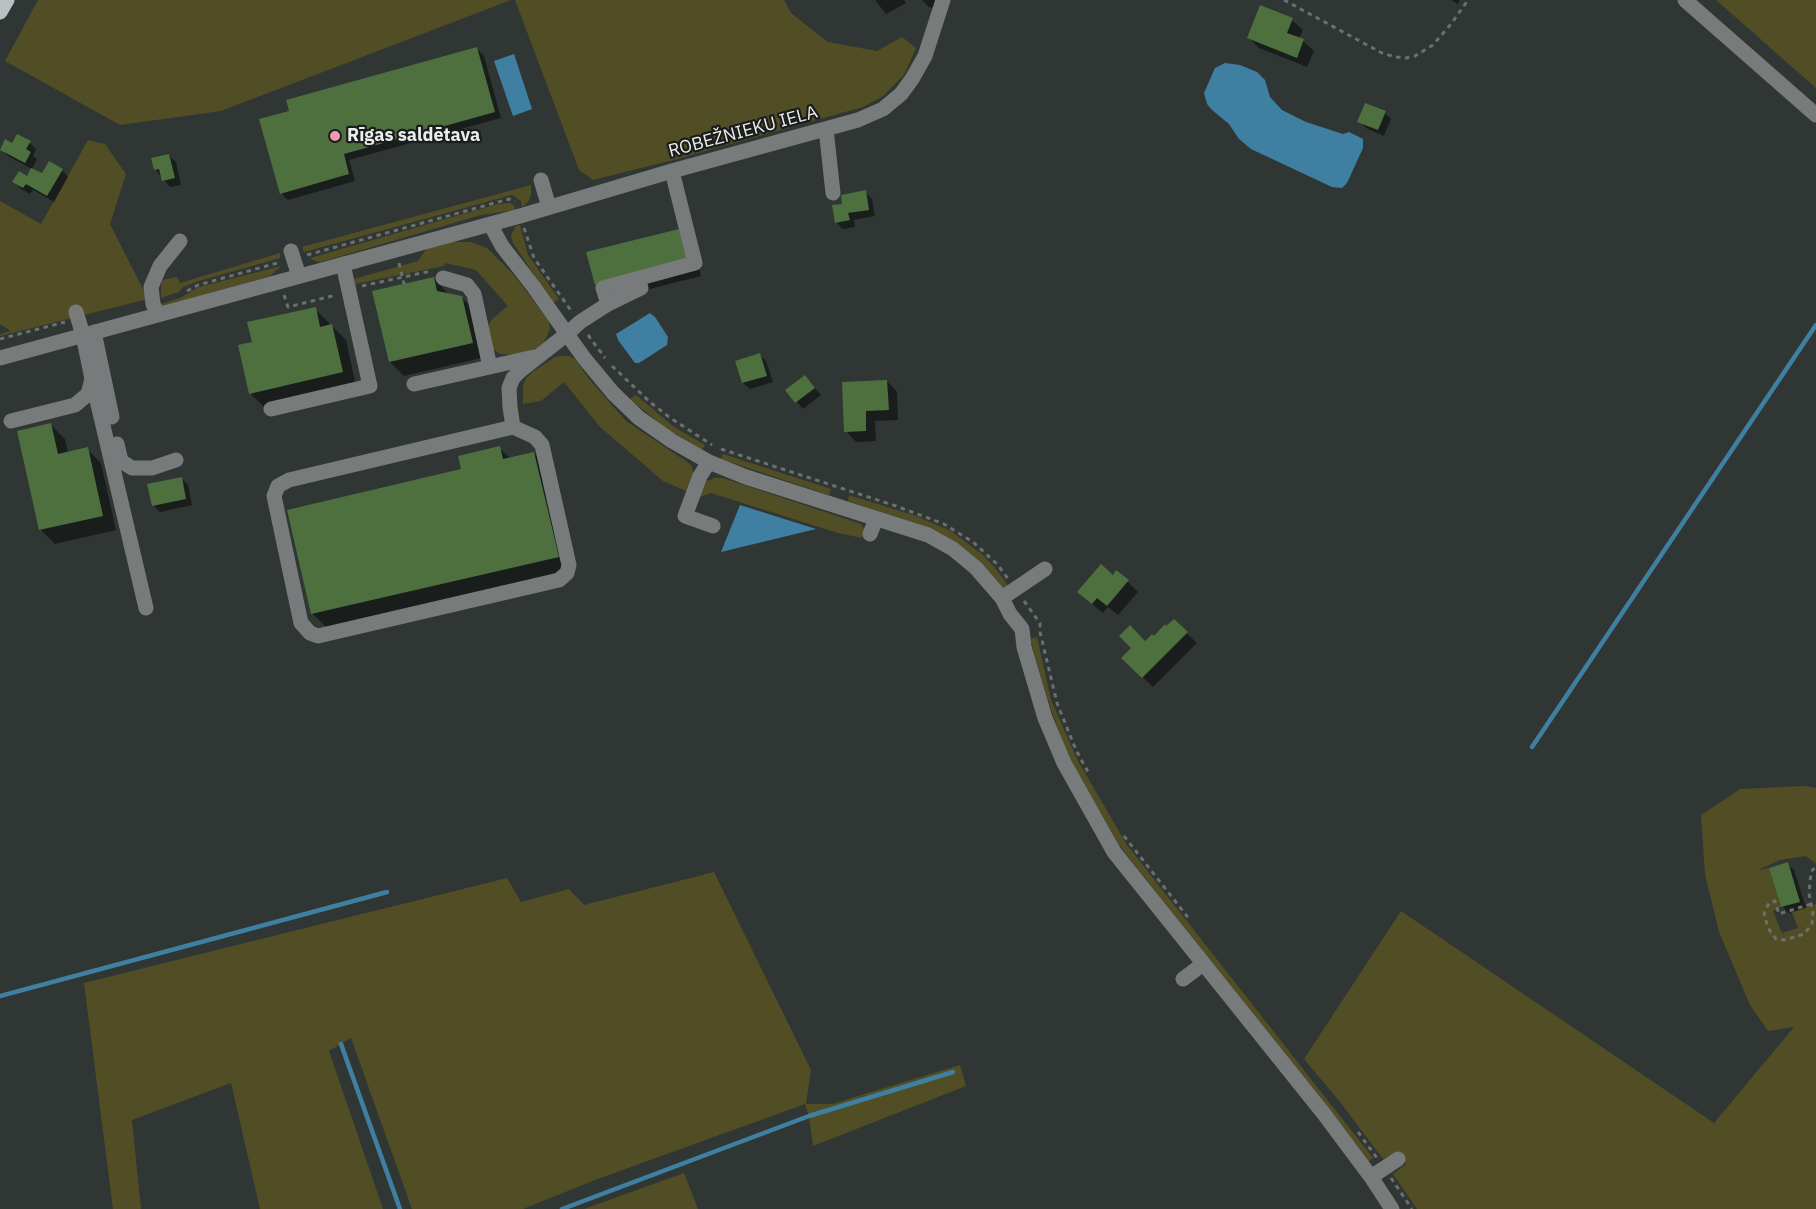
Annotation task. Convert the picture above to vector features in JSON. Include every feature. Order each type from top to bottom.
[{"type":"main road","points":[[0,12],[7,0]]},
{"type":"street","name":"ROBEŽNIEKU IELA","points":[[0,358],[490,224],[858,120],[883,109],[901,94],[912,79],[925,56],[943,0]]},
{"type":"street","points":[[1686,0],[1816,115]]},
{"type":"street","points":[[826,129],[833,193]]},
{"type":"street","points":[[513,427],[509,388],[513,378],[580,322],[608,304],[641,288],[638,279],[695,263],[672,171]]},
{"type":"street","points":[[541,180],[549,207]]},
{"type":"street","points":[[490,224],[502,246],[567,334],[613,393],[639,418],[672,441],[710,462],[746,477],[928,536],[953,549],[976,568],[1002,598],[1010,614],[1022,629],[1024,647],[1045,718],[1064,764],[1114,852],[1324,1114],[1392,1209]]},
{"type":"street","points":[[158,315],[153,304],[151,287],[160,266],[180,241]]},
{"type":"street","points":[[292,254],[299,276]]},
{"type":"street","points":[[271,409],[370,386],[343,264]]},
{"type":"street","points":[[443,278],[467,285],[474,294],[490,367]]},
{"type":"street","points":[[77,316],[88,334],[121,461],[132,468],[152,468],[176,460]]},
{"type":"street","points":[[88,334],[92,379],[146,608]]},
{"type":"street","points":[[414,384],[537,357]]},
{"type":"street","points":[[11,421],[75,405],[88,394],[92,379]]},
{"type":"street","points":[[513,427],[535,436],[542,445],[569,565],[567,573],[559,580],[364,626],[318,636],[310,633],[301,623],[298,612],[274,496],[278,486],[289,480],[513,427]]},
{"type":"street","points":[[710,462],[700,476],[685,516],[713,526]]},
{"type":"street","points":[[870,534],[876,519]]},
{"type":"street","points":[[1002,598],[1045,569]]},
{"type":"street","points":[[1183,979],[1203,964]]},
{"type":"street","points":[[1371,1177],[1398,1159]]},
{"type":"path","points":[[1284,0],[1382,53],[1406,58],[1415,56],[1433,45],[1468,0]]},
{"type":"path","points":[[180,294],[198,285],[292,254],[509,199],[513,200],[517,206]]},
{"type":"path","points":[[524,229],[534,258],[610,364],[669,417],[715,447],[944,524],[966,537],[986,553],[998,565],[1040,623],[1040,632],[1058,703],[1076,750],[1090,776]]},
{"type":"path","points":[[396,250],[404,284]]},
{"type":"path","points":[[0,339],[77,316]]},
{"type":"path","points":[[1120,829],[1192,924]]},
{"type":"path","points":[[1811,904],[1779,914],[1775,901],[1769,903],[1764,913],[1768,928],[1776,939],[1785,940],[1804,934],[1812,924],[1811,904],[1809,893],[1811,872],[1816,866]]},
{"type":"path","points":[[1355,1128],[1384,1167],[1410,1208]]},
{"type":"shaded area","points":[[38,0],[511,0],[221,111],[120,125],[5,61]]},
{"type":"shaded area","points":[[515,0],[784,0],[791,13],[828,42],[877,51],[902,37],[916,48],[904,75],[883,96],[863,107],[593,180],[579,170]]},
{"type":"shaded area","points":[[1716,0],[1816,0],[1816,88]]},
{"type":"shaded area","points":[[88,140],[105,144],[126,174],[110,224],[148,299],[0,336],[0,334],[11,331],[0,324],[0,201],[41,224]]},
{"type":"shaded area","points":[[531,185],[531,195],[522,207],[521,201],[512,195],[304,252],[302,247]]},
{"type":"shaded area","points":[[498,204],[514,205],[515,210],[481,215],[321,262],[310,258]]},
{"type":"shaded area","points":[[520,225],[528,255],[559,299],[553,303],[513,243],[511,236],[516,226]]},
{"type":"shaded area","points":[[449,242],[471,242],[487,248],[513,274],[549,321],[550,329],[544,342],[537,348],[514,355],[500,354],[494,350],[487,331],[489,324],[508,306],[476,270],[445,263],[444,266],[355,284],[354,279],[418,261],[427,248]]},
{"type":"shaded area","points":[[280,253],[280,258],[199,281],[183,287],[179,292],[161,298],[162,280],[177,277],[180,283]]},
{"type":"shaded area","points":[[281,266],[270,276],[162,307],[161,304],[180,298],[199,287]]},
{"type":"shaded area","points":[[555,357],[575,359],[589,379],[626,421],[690,464],[693,475],[708,481],[723,478],[861,524],[864,529],[862,538],[838,533],[711,493],[700,497],[663,481],[600,427],[564,382],[541,401],[523,404],[523,386],[526,378]]},
{"type":"shaded area","points":[[636,395],[674,427],[705,445],[702,450],[663,426],[630,399]]},
{"type":"shaded area","points":[[723,454],[831,489],[829,495],[721,459]]},
{"type":"shaded area","points":[[849,495],[916,516],[951,531],[983,555],[1010,588],[1005,590],[981,563],[927,527],[848,501]]},
{"type":"shaded area","points":[[1037,637],[1051,700],[1078,761],[1127,845],[1373,1158],[1368,1162],[1119,845],[1064,746],[1030,639]]},
{"type":"shaded area","points":[[1805,786],[1816,788],[1816,864],[1806,856],[1780,860],[1758,870],[1769,868],[1781,907],[1773,911],[1782,933],[1798,928],[1792,912],[1816,904],[1816,1209],[1417,1209],[1393,1174],[1406,1164],[1397,1151],[1383,1159],[1304,1059],[1401,911],[1714,1123],[1794,1027],[1768,1031],[1750,1005],[1719,932],[1705,874],[1701,815],[1740,789]]},
{"type":"shaded area","points":[[714,872],[811,1070],[806,1104],[832,1104],[960,1065],[966,1086],[813,1146],[805,1104],[595,1180],[523,1209],[412,1209],[351,1038],[329,1051],[383,1209],[260,1209],[231,1083],[132,1120],[141,1209],[113,1209],[84,983],[507,878],[521,902],[569,889],[584,905]]},
{"type":"shaded area","points":[[684,1173],[698,1209],[584,1209]]},
{"type":"water","points":[[514,54],[532,109],[513,116],[494,61]]},
{"type":"water","points":[[1225,63],[1240,65],[1257,72],[1265,80],[1270,97],[1282,110],[1306,122],[1343,134],[1349,132],[1363,139],[1363,148],[1347,183],[1342,188],[1332,187],[1251,149],[1239,139],[1229,124],[1207,104],[1204,93],[1215,68]]},
{"type":"water","points":[[650,313],[668,337],[667,345],[639,363],[635,363],[616,334]]},
{"type":"water","points":[[740,505],[816,529],[721,552]]},
{"type":"building","points":[[1260,5],[1293,18],[1287,33],[1304,39],[1297,58],[1247,38]]},
{"type":"building","name":"Rīgas saldētava","points":[[477,47],[495,112],[344,154],[349,174],[280,194],[259,119],[289,111],[286,100]]},
{"type":"building","points":[[1365,103],[1386,111],[1378,130],[1357,122]]},
{"type":"building","points":[[17,134],[31,141],[26,149],[31,152],[25,163],[0,150],[5,139],[12,143]]},
{"type":"building","points":[[169,154],[175,178],[162,181],[159,169],[154,170],[151,158]]},
{"type":"building","points":[[49,161],[63,169],[47,196],[26,184],[23,188],[12,182],[19,171],[27,176],[31,168],[42,173]]},
{"type":"building","points":[[866,190],[869,210],[848,213],[850,220],[835,223],[832,205],[842,204],[841,195]]},
{"type":"building","points":[[679,229],[688,262],[595,285],[586,252]]},
{"type":"building","points":[[434,277],[437,291],[462,296],[473,343],[389,362],[372,291]]},
{"type":"building","points":[[316,307],[320,327],[332,324],[343,372],[249,394],[238,345],[252,342],[247,322]]},
{"type":"building","points":[[760,353],[767,376],[742,383],[735,361]]},
{"type":"building","points":[[805,375],[815,388],[795,403],[785,390]]},
{"type":"building","points":[[887,380],[889,410],[866,411],[866,431],[844,432],[842,382]]},
{"type":"building","points":[[51,423],[58,454],[88,447],[103,516],[39,530],[17,431]]},
{"type":"building","points":[[500,446],[503,459],[534,452],[559,557],[311,614],[287,510],[461,469],[458,456]]},
{"type":"building","points":[[182,477],[186,499],[152,506],[147,484]]},
{"type":"building","points":[[1101,564],[1113,575],[1116,570],[1129,580],[1107,606],[1097,598],[1092,604],[1077,592]]},
{"type":"building","points":[[1174,619],[1188,632],[1142,678],[1121,658],[1131,648],[1119,636],[1130,625],[1145,641]]},
{"type":"building","points":[[1788,862],[1800,902],[1781,907],[1769,868]]},
{"type":"waterway","points":[[1532,747],[1816,325]]},
{"type":"waterway","points":[[0,996],[387,892]]},
{"type":"waterway","points":[[341,1044],[400,1209]]},
{"type":"waterway","points":[[562,1209],[809,1116],[953,1072]]},
{"type":"place","name":"Rīgas saldētava","points":[[335,136]]}]
